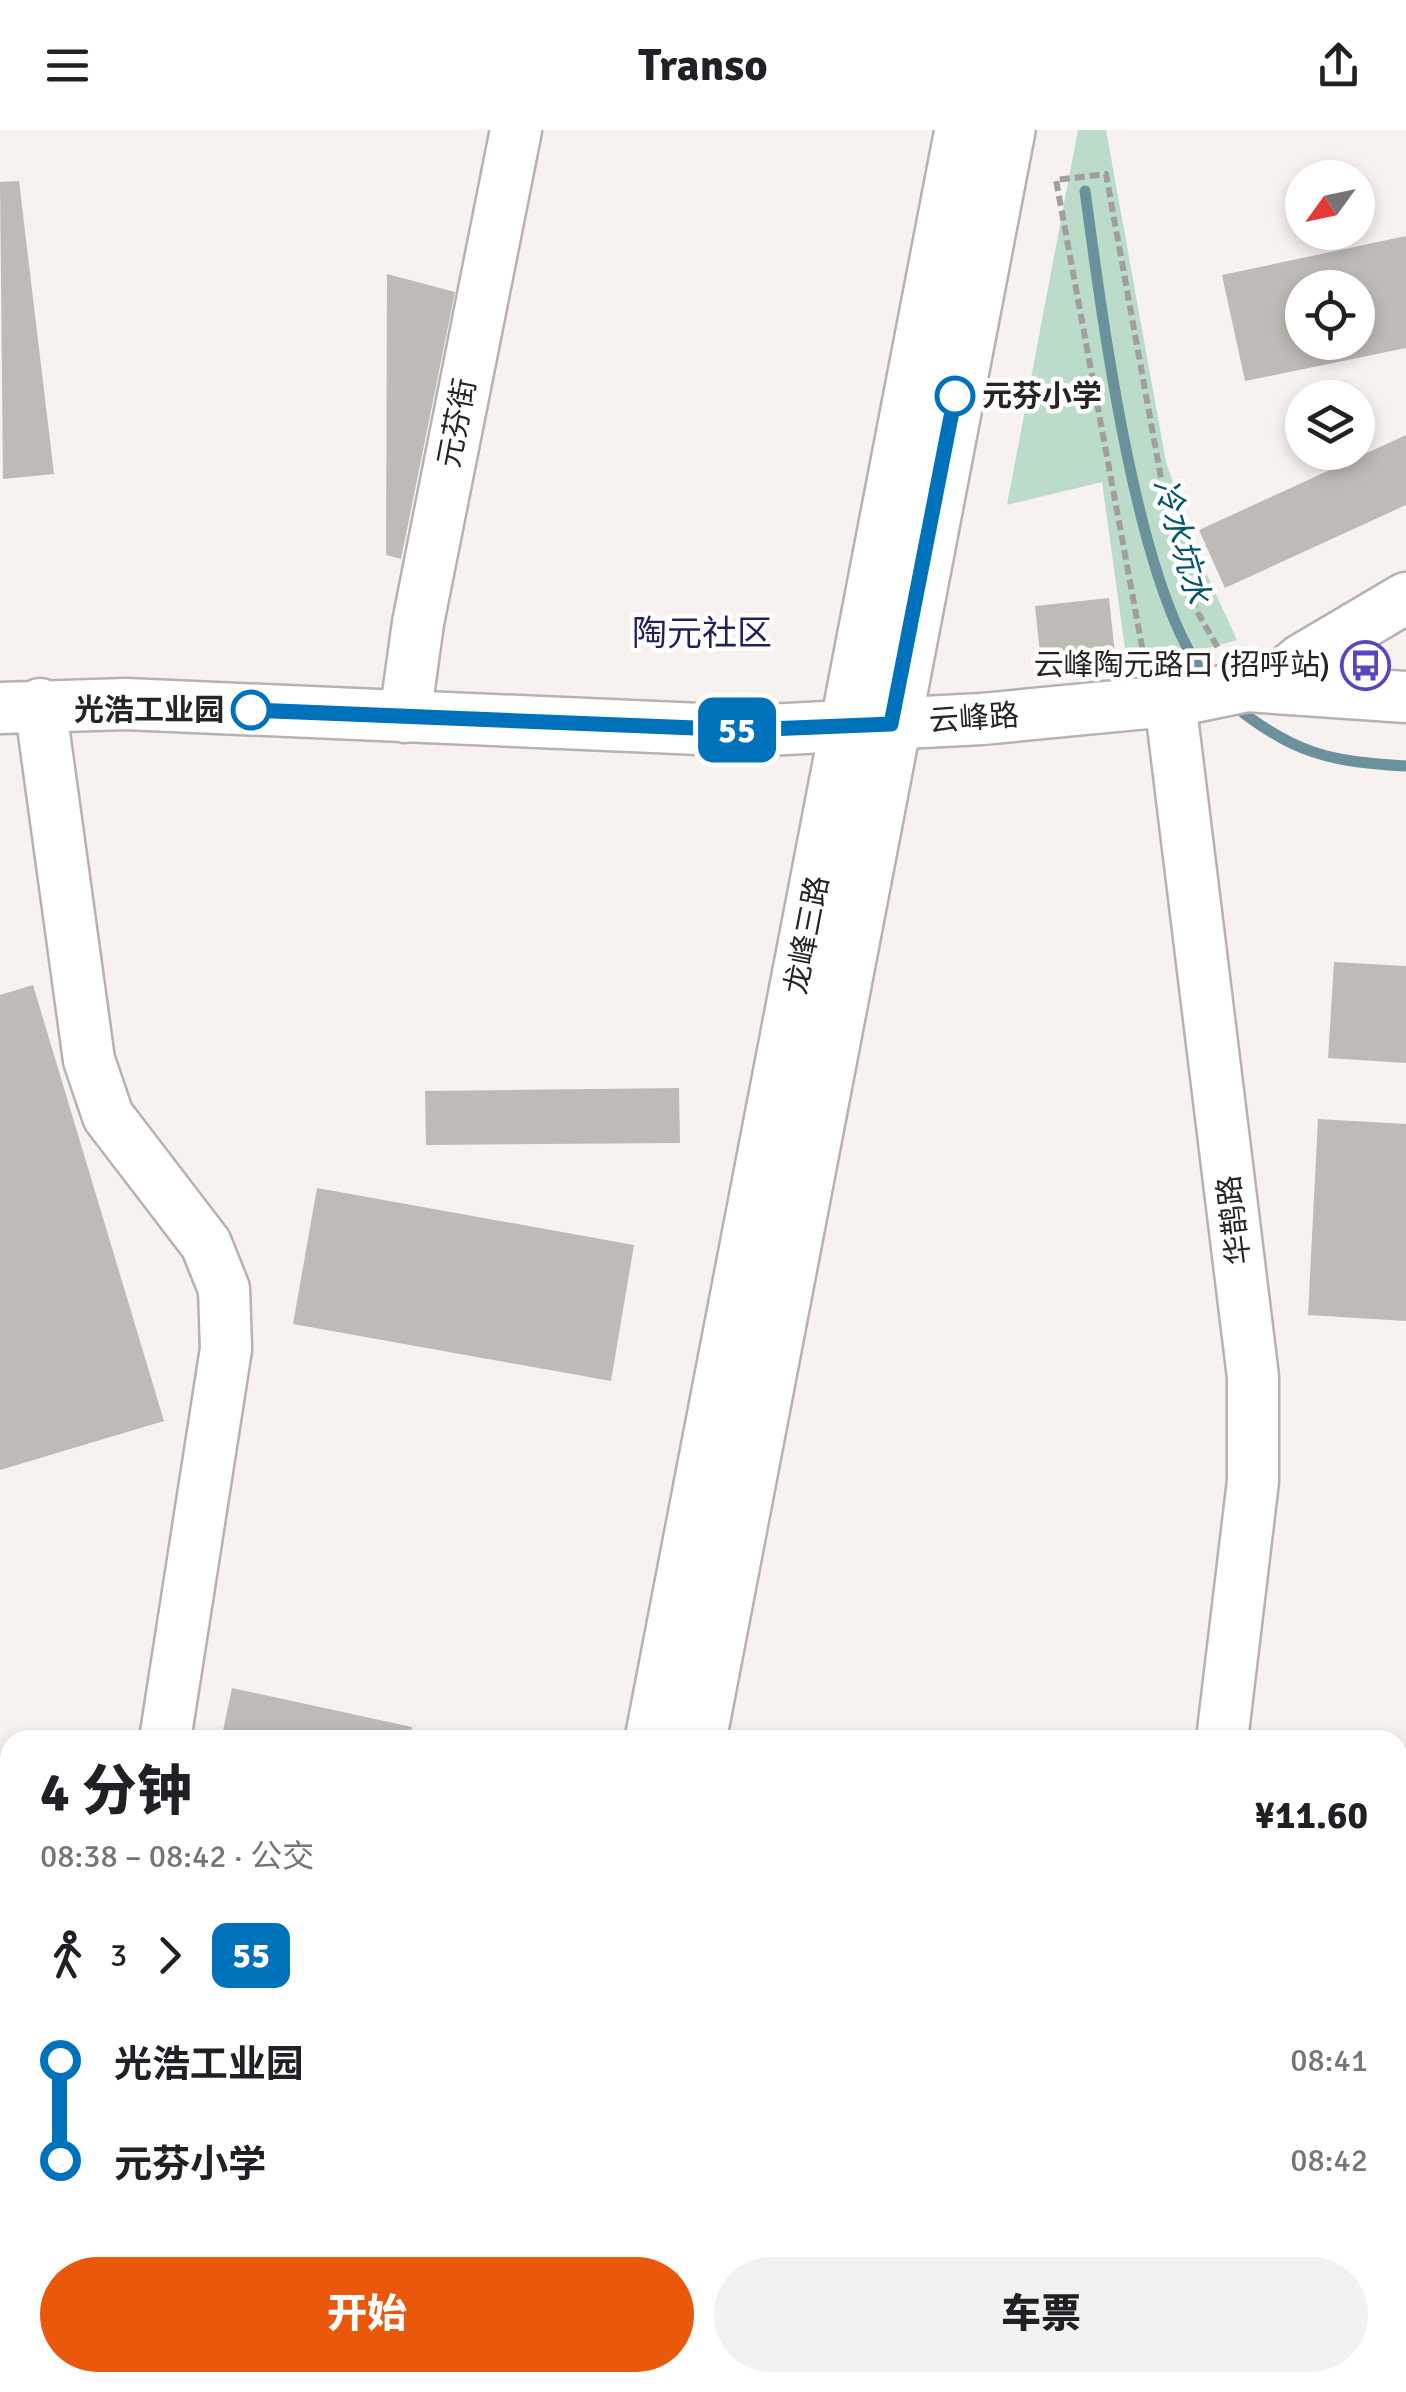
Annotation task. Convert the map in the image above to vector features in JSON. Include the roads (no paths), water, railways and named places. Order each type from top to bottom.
[{"type":"main road","name":"龙峰三路","points":[[699,1730],[772,1233],[869,724],[963,130]]},
{"type":"main road","name":"龙峰三路","points":[[869,724],[1007,130]]},
{"type":"main road","name":"龙峰三路","points":[[651,1727],[772,1233]]},
{"type":"street","name":"元芬街","points":[[406,717],[418,623],[516,130]]},
{"type":"street","points":[[1209,684],[1301,660],[1406,598]]},
{"type":"street","name":"云峰路","points":[[20,706],[746,730],[869,724],[1209,684],[1406,697]]},
{"type":"street","name":"华鹊路","points":[[1209,684],[1252,1377],[1254,1481],[1223,1730]]},
{"type":"street","points":[[20,706],[89,1060],[108,1116],[206,1244],[224,1289],[226,1349],[167,1730]]},
{"type":"waterway","name":"冷水坑水","points":[[1085,191],[1112,374],[1142,519],[1161,585],[1183,640],[1209,680]]},
{"type":"waterway","name":"冷水坑水","points":[[1232,704],[1274,734],[1313,752],[1355,762],[1406,766]]},
{"type":"place","name":"元芬小学","points":[[955,396]]},
{"type":"place","name":"云峰陶元路口 (招呼站)","points":[[1365,665]]},
{"type":"place","name":"光浩工业园","points":[[251,710]]},
{"type":"district","name":"陶元社区","points":[[702,633]]}]
